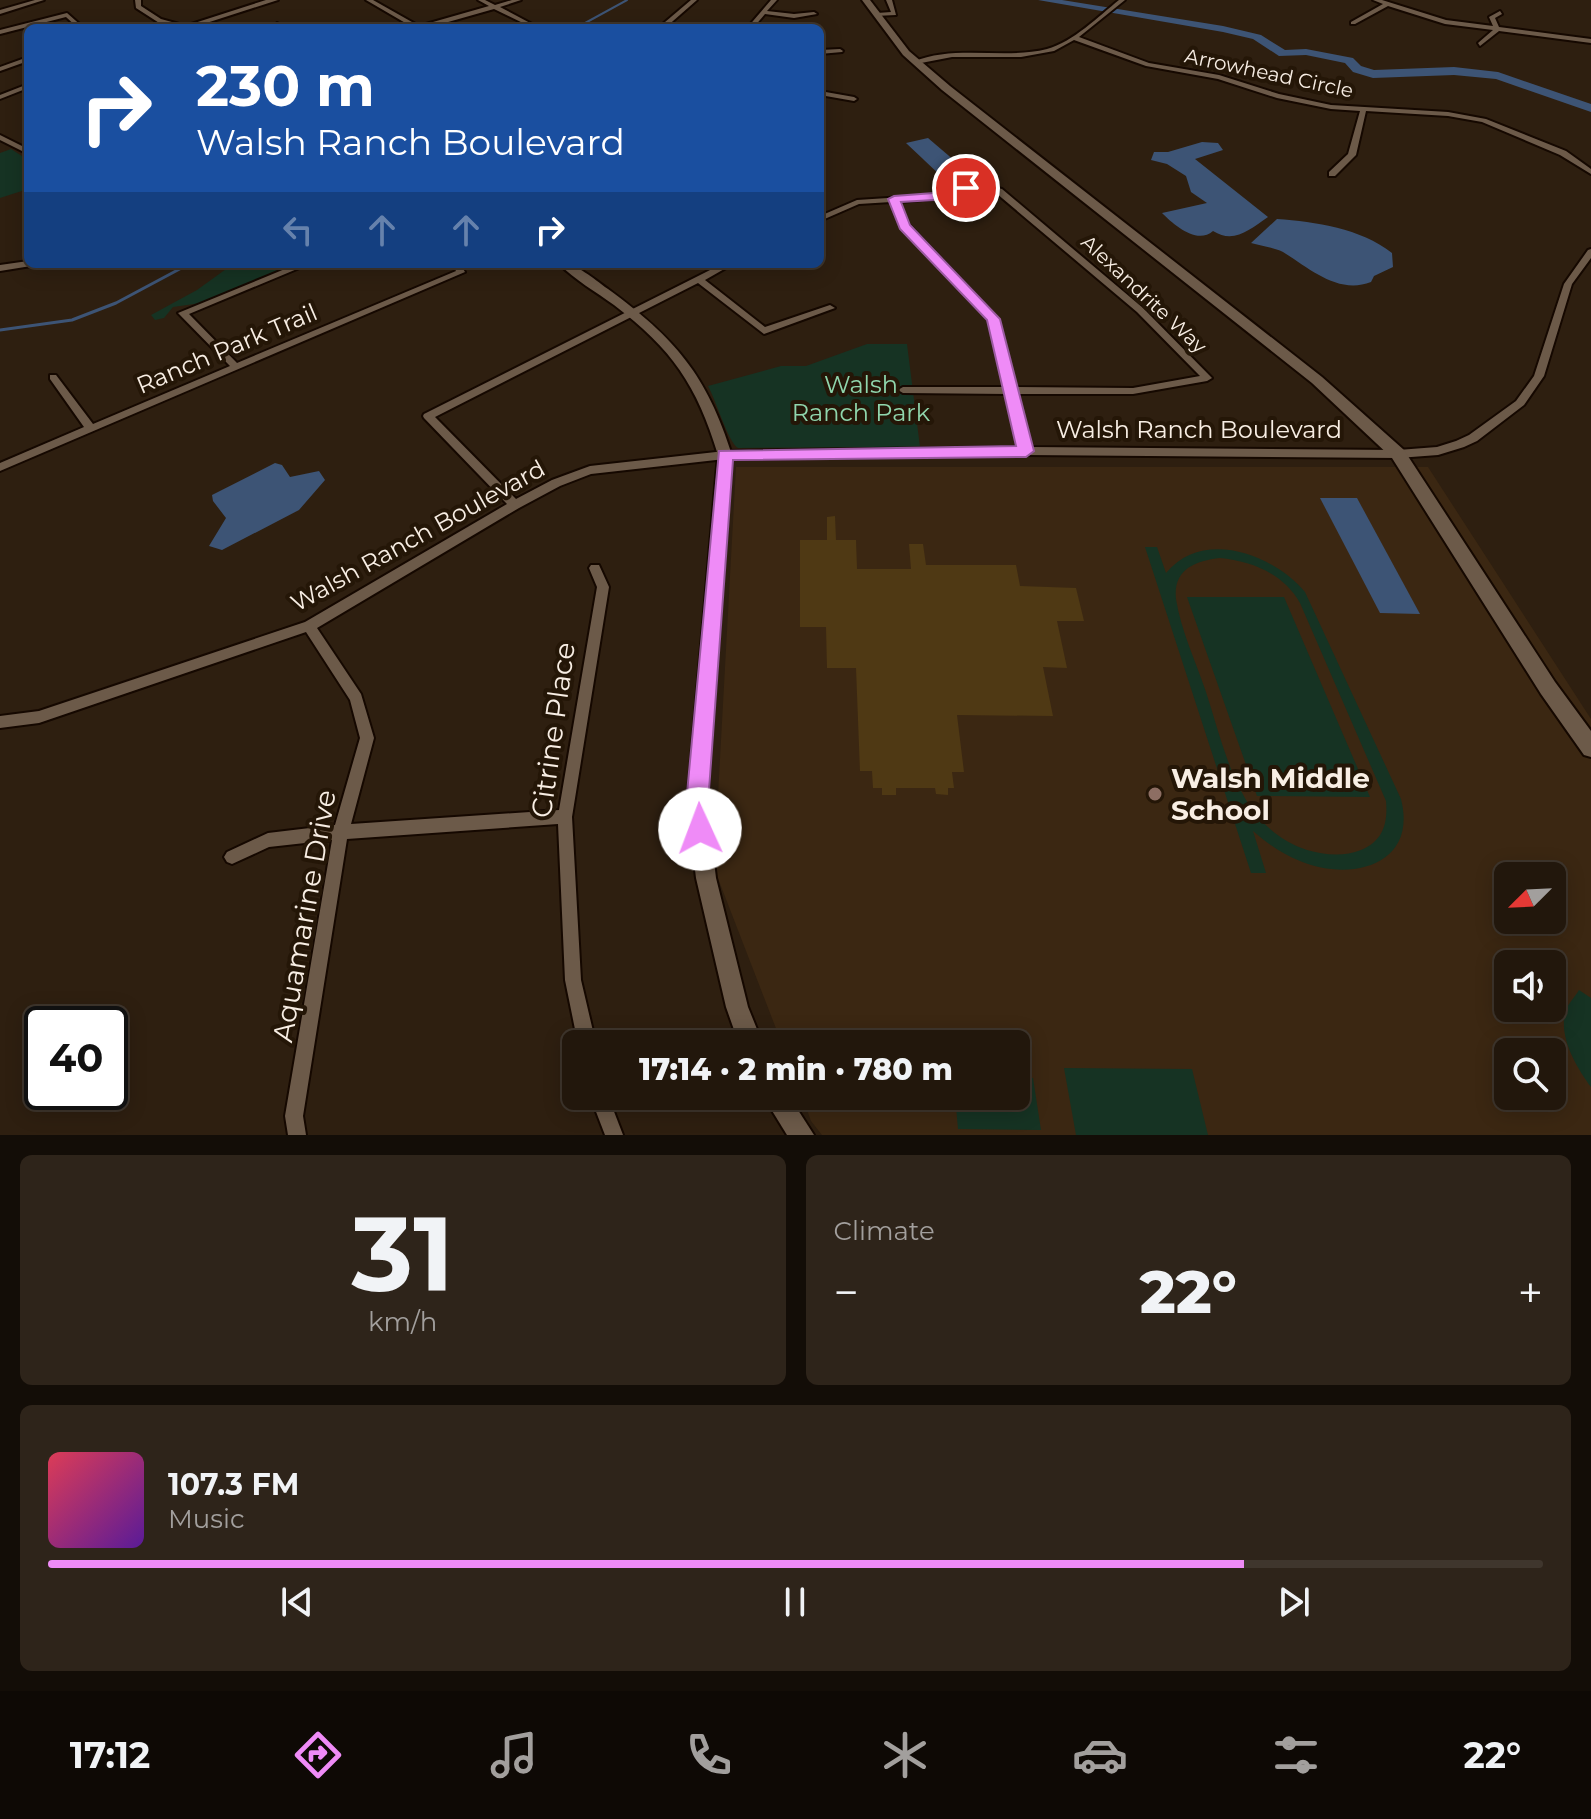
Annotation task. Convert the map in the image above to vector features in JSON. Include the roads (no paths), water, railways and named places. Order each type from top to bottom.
[{"type":"main road","points":[[866,0],[916,62],[946,88],[1317,380],[1398,454],[1548,688],[1591,748]]},
{"type":"street","points":[[0,12],[41,0]]},
{"type":"street","points":[[138,0],[138,7],[144,13],[165,24]]},
{"type":"street","points":[[369,0],[412,24]]},
{"type":"street","points":[[481,0],[529,24]]},
{"type":"street","points":[[433,24],[518,0]]},
{"type":"street","points":[[666,24],[694,0]]},
{"type":"street","points":[[754,24],[774,0]]},
{"type":"street","points":[[877,15],[894,14],[889,0]]},
{"type":"street","points":[[200,24],[278,1]]},
{"type":"street","points":[[212,24],[278,1]]},
{"type":"street","points":[[916,62],[952,55],[1052,50],[1075,38],[1121,1]]},
{"type":"street","points":[[1353,23],[1380,1],[1445,22],[1591,41]]},
{"type":"street","points":[[766,13],[814,14]]},
{"type":"street","points":[[1497,30],[1492,17],[1500,13]]},
{"type":"street","points":[[32,24],[67,15],[77,24]]},
{"type":"street","points":[[159,20],[173,24]]},
{"type":"street","points":[[0,32],[24,26]]},
{"type":"street","points":[[1480,44],[1497,30]]},
{"type":"street","name":"Arrowhead Circle","points":[[1075,38],[1148,65],[1219,77],[1277,96],[1363,111],[1448,114],[1484,120],[1563,153],[1591,172]]},
{"type":"street","points":[[824,52],[840,51]]},
{"type":"street","points":[[0,69],[24,60]]},
{"type":"street","points":[[0,100],[24,88]]},
{"type":"street","points":[[0,100],[24,93]]},
{"type":"street","points":[[824,94],[854,99]]},
{"type":"street","points":[[1332,174],[1352,155],[1363,111]]},
{"type":"street","points":[[0,137],[24,150]]},
{"type":"street","name":"Alexandrite Way","points":[[824,217],[857,202],[934,197],[980,186],[999,191],[1140,310],[1207,378],[1133,391],[903,390]]},
{"type":"street","points":[[894,199],[905,226],[993,319],[1026,451]]},
{"type":"street","points":[[1398,454],[1438,451],[1460,444],[1520,403],[1539,376],[1565,289],[1591,252]]},
{"type":"street","points":[[0,268],[24,265]]},
{"type":"street","points":[[236,367],[183,313],[295,268]]},
{"type":"street","name":"Ranch Park Trail","points":[[0,467],[461,272],[458,268]]},
{"type":"street","points":[[571,268],[634,314],[671,347],[700,384],[718,424],[725,455],[697,804],[706,878],[737,1007],[746,1030]]},
{"type":"street","points":[[515,505],[428,416],[721,268]]},
{"type":"street","points":[[698,279],[764,331],[830,308]]},
{"type":"street","points":[[53,377],[91,429]]},
{"type":"street","name":"Walsh Ranch Boulevard","points":[[0,722],[39,717],[309,626],[515,505],[590,470],[725,455],[1026,451],[1398,454]]},
{"type":"street","name":"Citrine Place","points":[[584,1030],[573,980],[565,817],[603,587],[595,568]]},
{"type":"street","name":"Aquamarine Drive","points":[[297,1135],[294,1116],[341,832],[367,738],[356,698],[309,626]]},
{"type":"street","points":[[232,857],[268,840],[565,817]]},
{"type":"street","points":[[604,1110],[614,1135]]},
{"type":"street","points":[[785,1110],[802,1135]]},
{"type":"water","points":[[928,138],[969,173],[941,176],[906,143]]},
{"type":"water","points":[[1202,142],[1218,143],[1223,150],[1195,159],[1268,217],[1248,231],[1235,236],[1213,231],[1207,235],[1193,235],[1162,213],[1207,203],[1191,192],[1186,176],[1167,164],[1151,160],[1154,152],[1168,152]]},
{"type":"water","points":[[1277,219],[1322,224],[1352,232],[1392,253],[1393,267],[1374,276],[1371,282],[1359,285],[1324,278],[1283,252],[1251,243]]},
{"type":"water","points":[[275,463],[282,465],[290,477],[319,471],[325,480],[299,510],[222,550],[209,546],[226,518],[212,495]]},
{"type":"water","points":[[1320,498],[1357,498],[1420,614],[1380,613]]},
{"type":"waterway","points":[[583,24],[627,0]]},
{"type":"waterway","points":[[1043,0],[1223,29],[1257,37],[1283,54],[1306,52],[1349,60],[1357,69],[1373,74],[1454,71],[1498,76],[1591,108]]},
{"type":"waterway","points":[[0,330],[72,320],[116,303],[182,268]]},
{"type":"place","name":"Walsh Middle School","points":[[1155,794]]},
{"type":"park label","name":"Walsh Ranch Park","points":[[861,399]]}]
